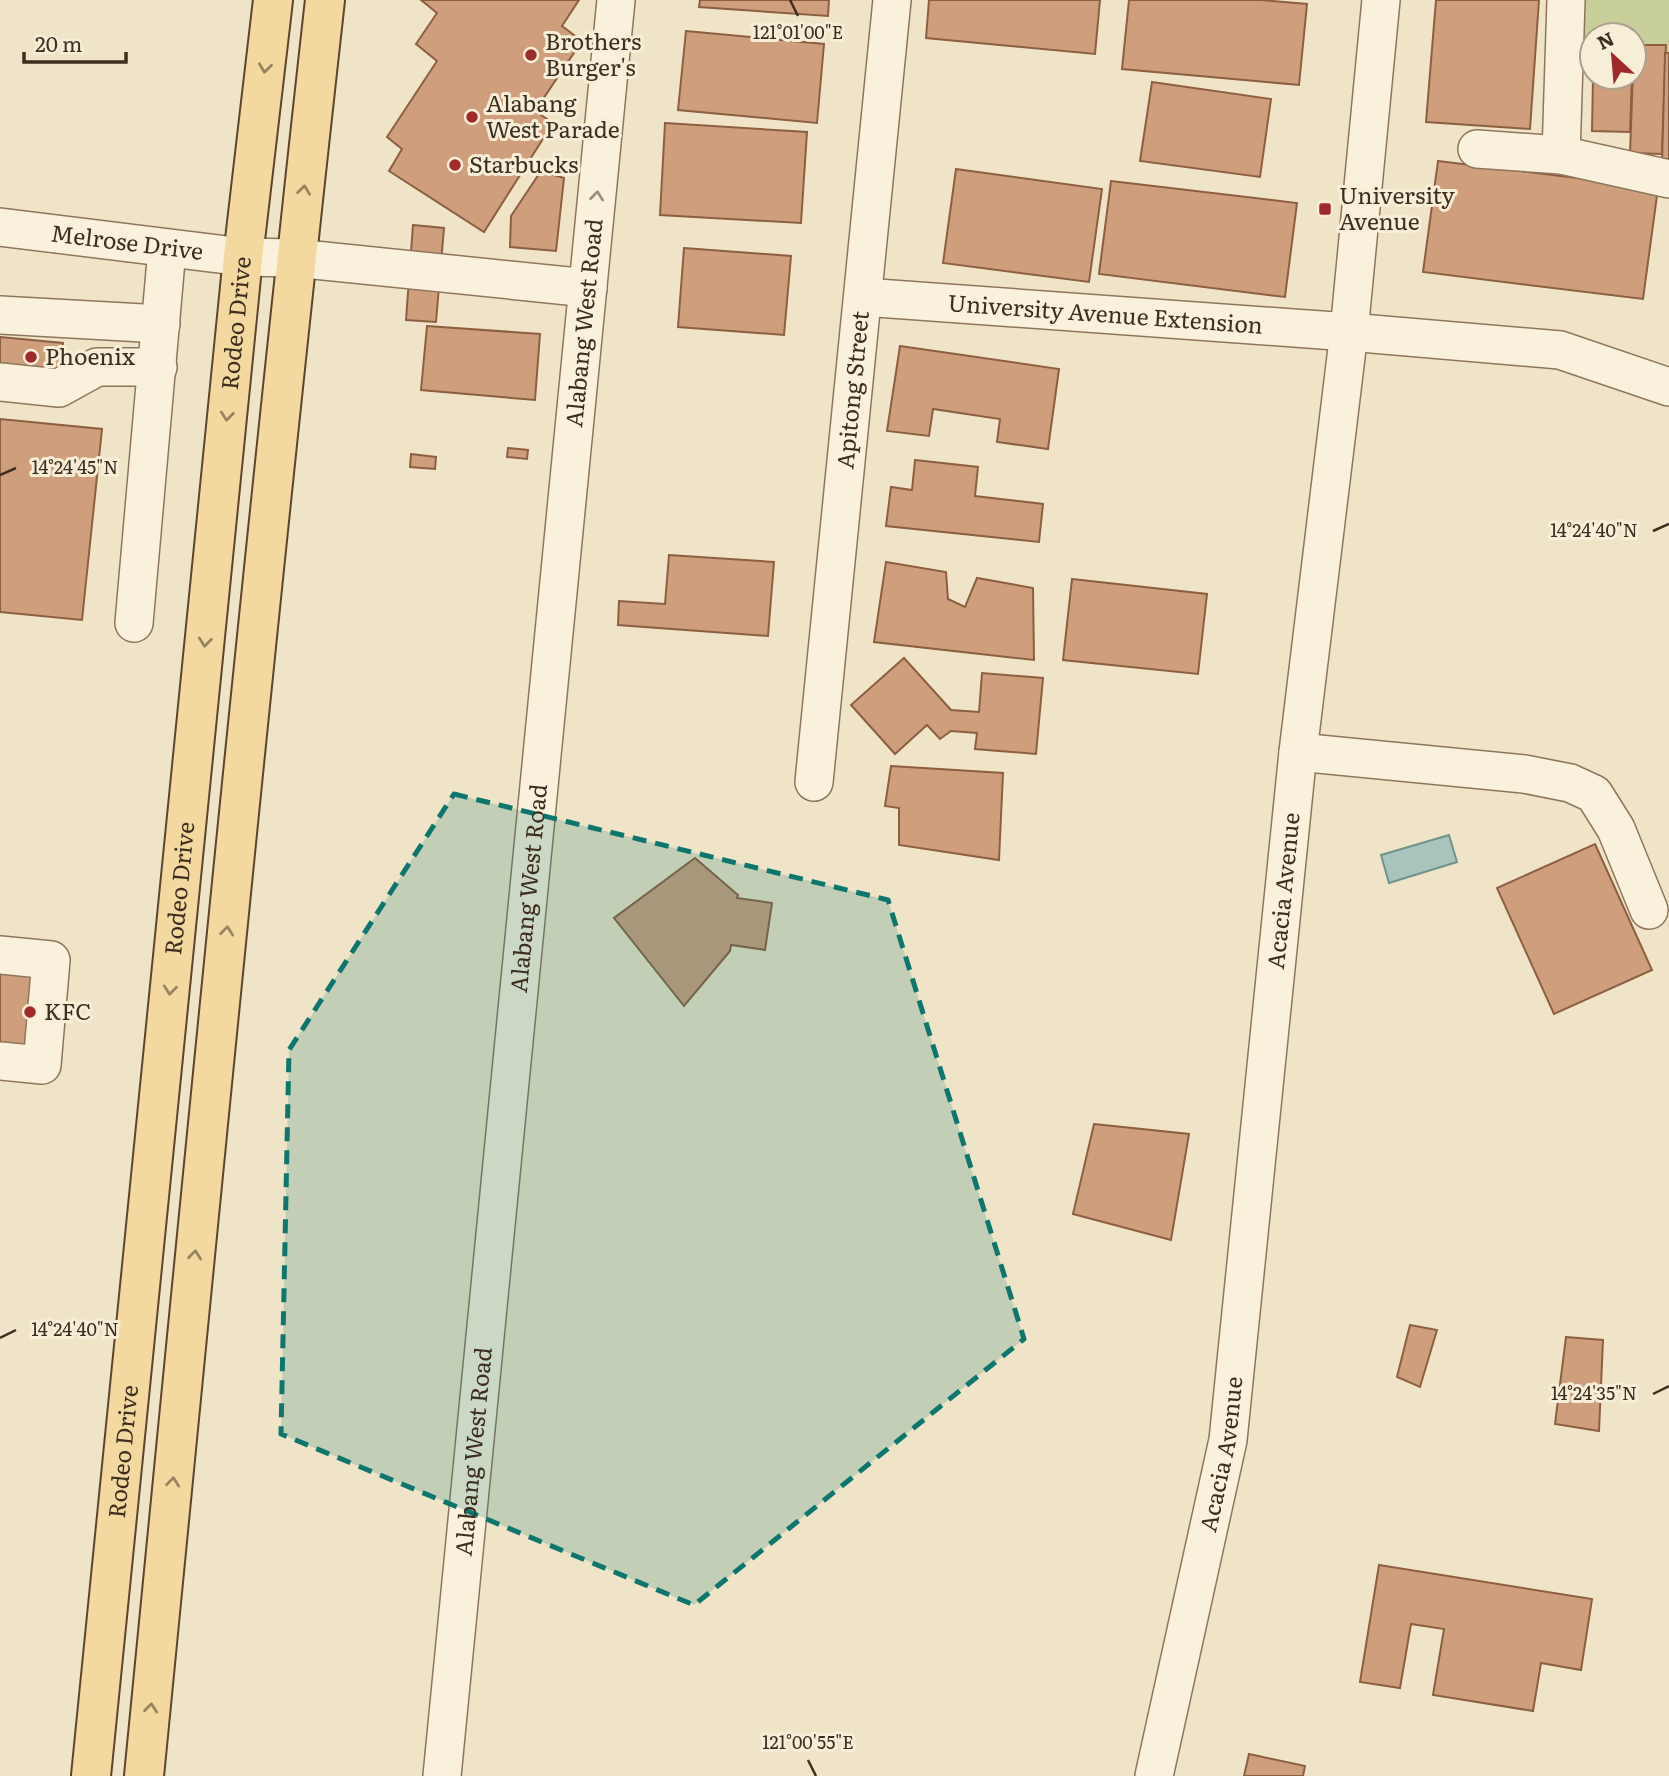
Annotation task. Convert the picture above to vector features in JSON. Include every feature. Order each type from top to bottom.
[{"type":"main road","name":"Rodeo Drive","points":[[91,1776],[243,257],[273,0]]},
{"type":"main road","points":[[144,1776],[295,258],[326,0]]},
{"type":"street","name":"Alabang West Road","points":[[442,1776],[616,0]]},
{"type":"street","name":"Apitong Street","points":[[814,782],[892,0]]},
{"type":"street","name":"Acacia Avenue","points":[[1154,1776],[1228,1440],[1298,752],[1349,332],[1381,0]]},
{"type":"street","points":[[1561,155],[1566,0]]},
{"type":"street","points":[[1477,149],[1561,155],[1669,179]]},
{"type":"street","name":"Melrose Drive","points":[[0,227],[243,257],[295,258],[588,288]]},
{"type":"street","points":[[134,623],[167,248]]},
{"type":"street","name":"University Avenue Extension","points":[[863,297],[1349,332]]},
{"type":"street","points":[[0,315],[161,324]]},
{"type":"street","points":[[1349,332],[1560,350],[1669,387]]},
{"type":"street","points":[[0,382],[59,388],[97,367],[158,367]]},
{"type":"street","points":[[1298,752],[1524,774],[1570,783],[1594,794],[1616,829],[1649,910]]},
{"type":"street","points":[[0,954],[51,960],[42,1065],[0,1061]]},
{"type":"highlighted area","points":[[454,794],[888,900],[1024,1339],[694,1605],[281,1434],[289,1050]]},
{"type":"green space","points":[[1582,0],[1669,0],[1669,53],[1648,49],[1648,21],[1580,21]]},
{"type":"water","points":[[1449,835],[1457,862],[1389,883],[1381,855]]},
{"type":"building","name":"Alabang West Parade","points":[[421,0],[579,0],[562,26],[582,41],[535,111],[553,123],[484,232],[389,171],[402,149],[387,137],[437,61],[416,44],[437,13]]},
{"type":"building","points":[[700,0],[829,0],[828,16],[699,7]]},
{"type":"building","points":[[929,0],[1100,0],[1095,54],[926,38]]},
{"type":"building","points":[[1129,0],[1261,0],[1307,4],[1299,85],[1122,69]]},
{"type":"building","points":[[1436,0],[1539,0],[1530,129],[1426,122]]},
{"type":"building","points":[[686,31],[824,44],[817,123],[678,110]]},
{"type":"building","points":[[1648,45],[1666,45],[1662,154],[1630,153],[1632,91],[1648,91]]},
{"type":"building","points":[[1665,53],[1669,53],[1669,163],[1662,163]]},
{"type":"building","points":[[1152,82],[1271,99],[1260,177],[1140,161]]},
{"type":"building","points":[[1593,91],[1631,91],[1630,132],[1592,131]]},
{"type":"building","points":[[665,123],[807,132],[801,223],[660,215]]},
{"type":"building","points":[[1438,161],[1658,188],[1643,299],[1423,272]]},
{"type":"building","points":[[956,169],[1102,189],[1089,282],[943,263]]},
{"type":"building","points":[[541,171],[564,178],[556,251],[510,247],[511,216]]},
{"type":"building","points":[[1111,181],[1297,203],[1285,297],[1099,274]]},
{"type":"building","points":[[413,225],[444,228],[436,322],[406,320]]},
{"type":"building","points":[[684,248],[791,256],[784,335],[678,327]]},
{"type":"building","points":[[427,326],[540,334],[535,400],[421,390]]},
{"type":"building","name":"Phoenix","points":[[0,337],[63,343],[60,376],[0,371]]},
{"type":"building","points":[[900,346],[1059,369],[1048,449],[997,442],[1000,419],[933,409],[929,436],[887,431]]},
{"type":"building","points":[[0,419],[102,429],[82,620],[0,612]]},
{"type":"building","points":[[508,448],[528,450],[527,459],[507,457]]},
{"type":"building","points":[[411,454],[436,457],[435,469],[410,467]]},
{"type":"building","points":[[915,460],[978,467],[975,496],[1043,504],[1039,542],[886,526],[891,487],[912,490]]},
{"type":"building","points":[[669,555],[774,562],[768,636],[618,625],[619,601],[665,604]]},
{"type":"building","points":[[886,562],[946,572],[948,599],[965,607],[977,578],[1033,588],[1034,660],[874,642]]},
{"type":"building","points":[[1072,579],[1207,594],[1198,674],[1063,660]]},
{"type":"building","points":[[904,658],[951,710],[979,712],[982,673],[1043,678],[1036,754],[975,749],[977,733],[951,731],[940,739],[927,725],[895,754],[851,705]]},
{"type":"building","points":[[891,766],[1003,773],[999,860],[899,845],[899,808],[885,806]]},
{"type":"building","points":[[1595,844],[1652,970],[1554,1014],[1497,888]]},
{"type":"building","points":[[695,858],[738,895],[737,898],[772,903],[765,950],[731,945],[730,951],[684,1006],[614,918]]},
{"type":"building","points":[[0,973],[37,977],[30,1049],[0,1046]]},
{"type":"building","points":[[1094,1124],[1189,1134],[1171,1240],[1073,1214]]},
{"type":"building","points":[[1410,1325],[1437,1330],[1420,1387],[1397,1377]]},
{"type":"building","points":[[1566,1337],[1603,1340],[1599,1431],[1555,1424]]},
{"type":"building","points":[[1379,1565],[1592,1599],[1581,1670],[1541,1663],[1533,1711],[1433,1695],[1444,1629],[1411,1624],[1400,1688],[1360,1682]]},
{"type":"building","points":[[1249,1754],[1305,1766],[1303,1776],[1244,1776]]},
{"type":"place","name":"Brothers Burger's","points":[[531,55]]},
{"type":"place","name":"Alabang West Parade","points":[[472,117]]},
{"type":"place","name":"Starbucks","points":[[455,165]]},
{"type":"place","name":"University Avenue","points":[[1325,209]]},
{"type":"place","name":"Phoenix","points":[[31,357]]},
{"type":"place","name":"KFC","points":[[30,1012]]}]
